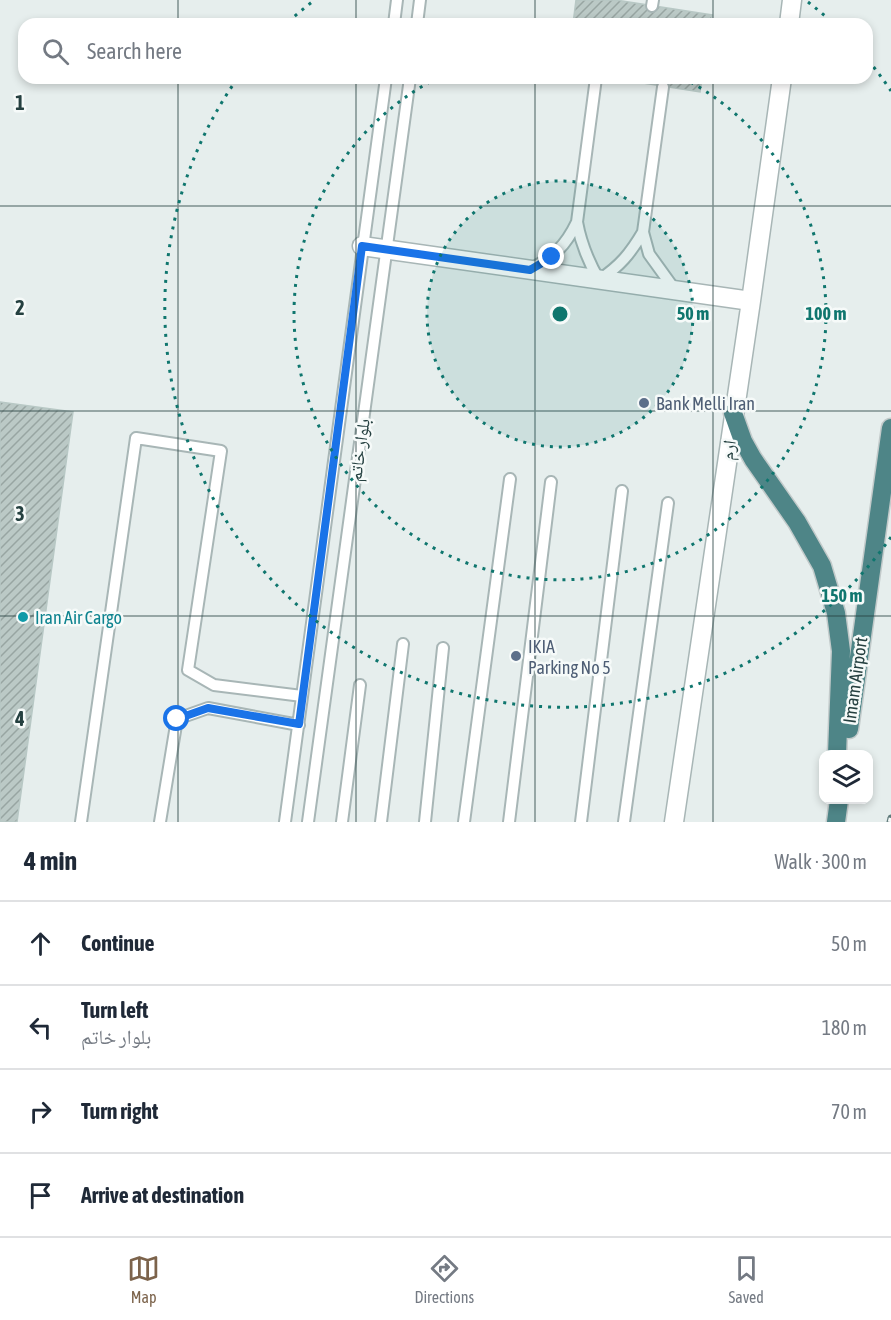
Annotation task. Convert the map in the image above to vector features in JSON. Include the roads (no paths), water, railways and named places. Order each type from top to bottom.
[{"type":"highway","points":[[734,413],[743,441],[753,459],[797,522],[825,575],[836,613],[842,651],[837,750]]},
{"type":"highway","name":"Imam Airport","points":[[846,750],[891,428]]},
{"type":"highway","points":[[835,822],[837,804]]},
{"type":"street","points":[[790,18],[792,0]]},
{"type":"street","name":"ارم","points":[[674,822],[781,84]]},
{"type":"street","points":[[362,246],[751,301]]},
{"type":"lane","points":[[395,18],[397,0]]},
{"type":"lane","points":[[418,18],[420,0]]},
{"type":"lane","name":"بلوار خاتم","points":[[285,822],[385,84]]},
{"type":"lane","name":"بلوار خاتم","points":[[308,822],[409,84]]},
{"type":"lane","points":[[595,84],[578,222],[581,242],[587,259],[599,280],[616,269],[631,252],[643,232]]},
{"type":"lane","points":[[663,87],[643,232],[649,254],[675,290]]},
{"type":"lane","points":[[530,270],[552,257],[568,242],[578,222]]},
{"type":"lane","points":[[81,822],[136,438],[221,450],[188,670],[214,685],[302,696]]},
{"type":"lane","points":[[464,822],[510,479]]},
{"type":"lane","points":[[509,822],[551,482]]},
{"type":"lane","points":[[581,822],[622,491]]},
{"type":"lane","points":[[624,822],[668,503]]},
{"type":"lane","points":[[381,822],[403,644]]},
{"type":"lane","points":[[424,822],[443,648]]},
{"type":"lane","points":[[342,822],[360,685]]},
{"type":"lane","points":[[160,822],[177,719],[208,708],[299,724]]},
{"type":"railway","points":[[890,822],[891,818]]},
{"type":"place","name":"Bank Melli Iran","points":[[644,403]]},
{"type":"place","name":"Iran Air Cargo","points":[[23,617]]},
{"type":"place","name":"IKIA Parking No 5","points":[[516,656]]}]
